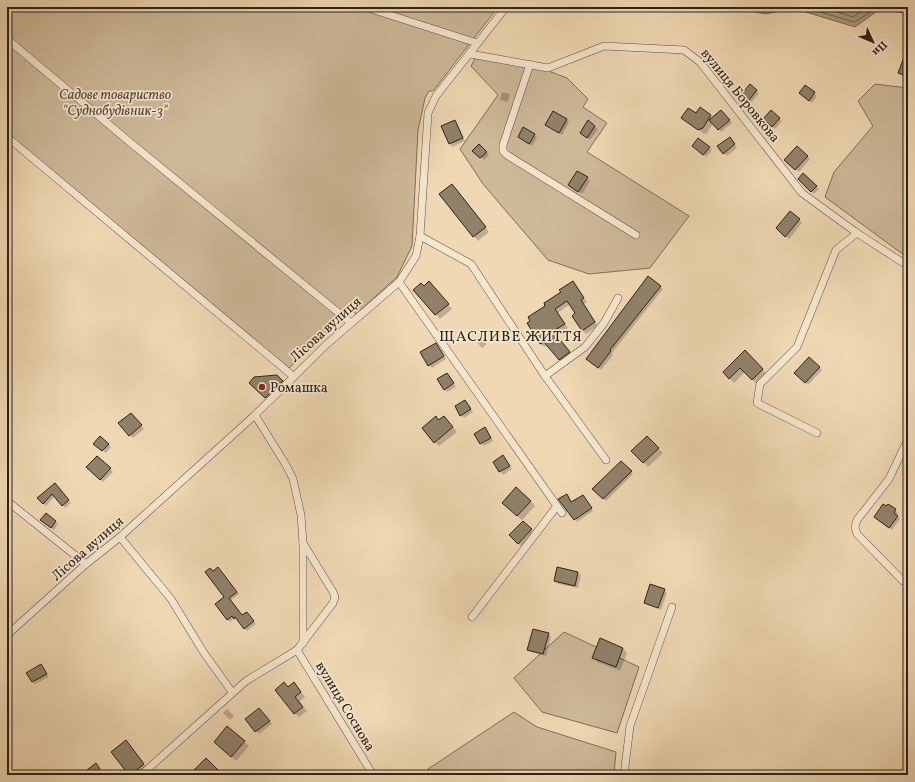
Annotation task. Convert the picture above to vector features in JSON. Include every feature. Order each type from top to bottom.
[{"type":"street","points":[[365,7],[477,43]]},
{"type":"street","name":"Лісова вулиця","points":[[7,635],[86,564],[120,537],[255,415],[293,376],[399,282],[416,256],[420,236],[428,113],[436,96],[506,7]]},
{"type":"street","points":[[7,39],[132,144],[351,323]]},
{"type":"street","name":"вулиця Боровкова","points":[[470,54],[548,68],[604,46],[684,50],[700,62],[802,193],[857,233],[908,266]]},
{"type":"street","points":[[530,64],[503,145],[503,151],[507,156],[636,235]]},
{"type":"street","points":[[7,137],[293,376]]},
{"type":"street","points":[[817,433],[757,402],[760,384],[797,347],[836,250],[857,233]]},
{"type":"street","points":[[420,236],[471,264],[545,376],[606,460]]},
{"type":"street","points":[[399,282],[562,513]]},
{"type":"street","points":[[545,376],[585,347],[604,323],[618,298]]},
{"type":"street","points":[[255,415],[293,479],[301,515],[303,543],[303,644]]},
{"type":"street","points":[[908,439],[889,479],[857,520],[855,528],[857,534],[903,582],[908,583]]},
{"type":"street","points":[[7,500],[86,564]]},
{"type":"street","points":[[472,617],[556,506]]},
{"type":"street","points":[[120,537],[171,599],[204,653],[232,692]]},
{"type":"street","points":[[141,775],[232,692],[265,668],[298,650],[328,612],[334,603],[334,597],[330,585],[303,543]]},
{"type":"street","points":[[624,775],[630,726],[672,607]]},
{"type":"street","name":"вулиця Соснова","points":[[298,650],[373,775]]},
{"type":"green space","name":"Садове товариство \"Суднобудівник-3\"","points":[[7,7],[498,7],[433,91],[429,91],[425,98],[418,130],[412,246],[397,277],[356,314],[352,310],[289,368],[7,136]]},
{"type":"green space","points":[[477,55],[530,64],[567,78],[588,99],[583,107],[607,123],[587,152],[689,216],[650,268],[589,274],[548,260],[483,184],[460,149],[498,95],[471,66]]},
{"type":"green space","points":[[875,84],[908,88],[908,258],[825,197],[834,172],[873,126],[858,101]]},
{"type":"green space","points":[[564,632],[639,667],[617,733],[542,712],[514,678]]},
{"type":"green space","points":[[514,712],[537,727],[616,752],[614,775],[423,775],[428,769]]},
{"type":"water","points":[[729,7],[793,7],[794,8],[766,14]]},
{"type":"water","points":[[799,7],[879,7],[880,9],[855,27],[799,10]]},
{"type":"building","points":[[908,49],[908,77],[898,73]]},
{"type":"building","points":[[750,84],[757,90],[746,104],[735,94],[740,88],[744,91]]},
{"type":"building","points":[[805,85],[815,92],[809,101],[799,93]]},
{"type":"building","points":[[700,107],[711,115],[703,128],[698,130],[681,118],[688,108],[696,113]]},
{"type":"building","points":[[721,110],[730,120],[718,130],[709,120]]},
{"type":"building","points":[[771,110],[780,118],[772,127],[763,119]]},
{"type":"building","points":[[553,111],[567,119],[559,133],[545,125]]},
{"type":"building","points":[[455,120],[463,138],[449,144],[441,126]]},
{"type":"building","points":[[588,120],[595,126],[587,138],[580,133]]},
{"type":"building","points":[[523,127],[535,134],[529,144],[518,137]]},
{"type":"building","points":[[730,137],[735,144],[723,154],[717,146]]},
{"type":"building","points":[[698,138],[710,147],[703,155],[692,146]]},
{"type":"building","points":[[479,144],[487,152],[480,158],[472,151]]},
{"type":"building","points":[[797,146],[808,156],[795,170],[784,160]]},
{"type":"building","points":[[577,171],[588,177],[578,192],[568,185]]},
{"type":"building","points":[[803,173],[817,186],[811,192],[798,179]]},
{"type":"building","points":[[452,184],[486,227],[473,237],[439,194]]},
{"type":"building","points":[[790,211],[800,219],[785,237],[776,228]]},
{"type":"building","points":[[648,276],[661,286],[610,350],[611,351],[598,368],[586,359]]},
{"type":"building","points":[[429,281],[449,304],[435,315],[413,290],[421,283],[424,286]]},
{"type":"building","points":[[573,281],[584,298],[581,300],[595,322],[582,331],[572,316],[575,313],[567,301],[555,309],[565,324],[553,331],[570,352],[559,360],[544,342],[540,344],[527,323],[530,321],[528,317],[545,306],[544,303],[561,292],[559,290]]},
{"type":"building","points":[[436,343],[444,356],[428,366],[420,352]]},
{"type":"building","points":[[745,350],[763,369],[752,380],[740,368],[729,379],[723,372]]},
{"type":"building","points":[[809,357],[820,367],[805,383],[794,373]]},
{"type":"building","points":[[447,373],[454,383],[444,390],[437,379]]},
{"type":"building","name":"Ромашка","points":[[277,375],[283,381],[265,398],[249,383],[254,377]]},
{"type":"building","points":[[465,400],[471,409],[460,416],[455,406]]},
{"type":"building","points":[[131,413],[142,425],[129,436],[118,423]]},
{"type":"building","points":[[436,416],[438,420],[444,416],[453,427],[434,443],[422,428]]},
{"type":"building","points":[[485,427],[491,438],[480,444],[474,434]]},
{"type":"building","points":[[100,436],[109,444],[102,451],[93,444]]},
{"type":"building","points":[[647,436],[659,448],[643,463],[631,451]]},
{"type":"building","points":[[503,455],[510,466],[499,472],[493,462]]},
{"type":"building","points":[[97,456],[111,468],[100,480],[86,467]]},
{"type":"building","points":[[621,461],[632,471],[603,499],[592,489]]},
{"type":"building","points":[[55,483],[69,500],[62,506],[52,494],[43,504],[37,498]]},
{"type":"building","points":[[516,487],[531,501],[517,516],[502,503]]},
{"type":"building","points":[[567,494],[571,502],[583,495],[592,508],[574,520],[558,499]]},
{"type":"building","points":[[883,504],[886,506],[888,504],[896,509],[894,513],[898,516],[889,528],[874,517]]},
{"type":"building","points":[[46,513],[56,521],[51,528],[40,520]]},
{"type":"building","points":[[523,521],[532,529],[518,544],[509,535]]},
{"type":"building","points":[[218,567],[237,592],[229,598],[242,615],[247,612],[254,621],[244,629],[235,617],[234,619],[232,616],[227,620],[215,604],[224,597],[205,572],[210,568],[213,571]]},
{"type":"building","points":[[557,567],[578,572],[575,586],[554,581]]},
{"type":"building","points":[[650,584],[665,589],[658,608],[644,603]]},
{"type":"building","points":[[533,629],[549,633],[543,654],[527,650]]},
{"type":"building","points":[[600,638],[623,648],[616,667],[592,658]]},
{"type":"building","points":[[41,664],[47,674],[32,682],[26,673]]},
{"type":"building","points":[[284,682],[288,687],[294,682],[301,692],[295,697],[303,707],[294,714],[275,690]]},
{"type":"building","points":[[259,708],[270,721],[255,732],[245,719]]},
{"type":"building","points":[[227,726],[245,741],[231,757],[214,742]]},
{"type":"building","points":[[126,740],[144,764],[130,775],[119,775],[125,770],[111,752]]},
{"type":"building","points":[[206,758],[223,775],[189,775]]},
{"type":"building","points":[[96,763],[100,769],[91,775],[87,770]]},
{"type":"waterway","points":[[876,7],[908,13]]},
{"type":"place","name":"Ромашка","points":[[262,387]]},
{"type":"district","name":"ЩАСЛИВЕ ЖИТТЯ","points":[[511,336]]}]
